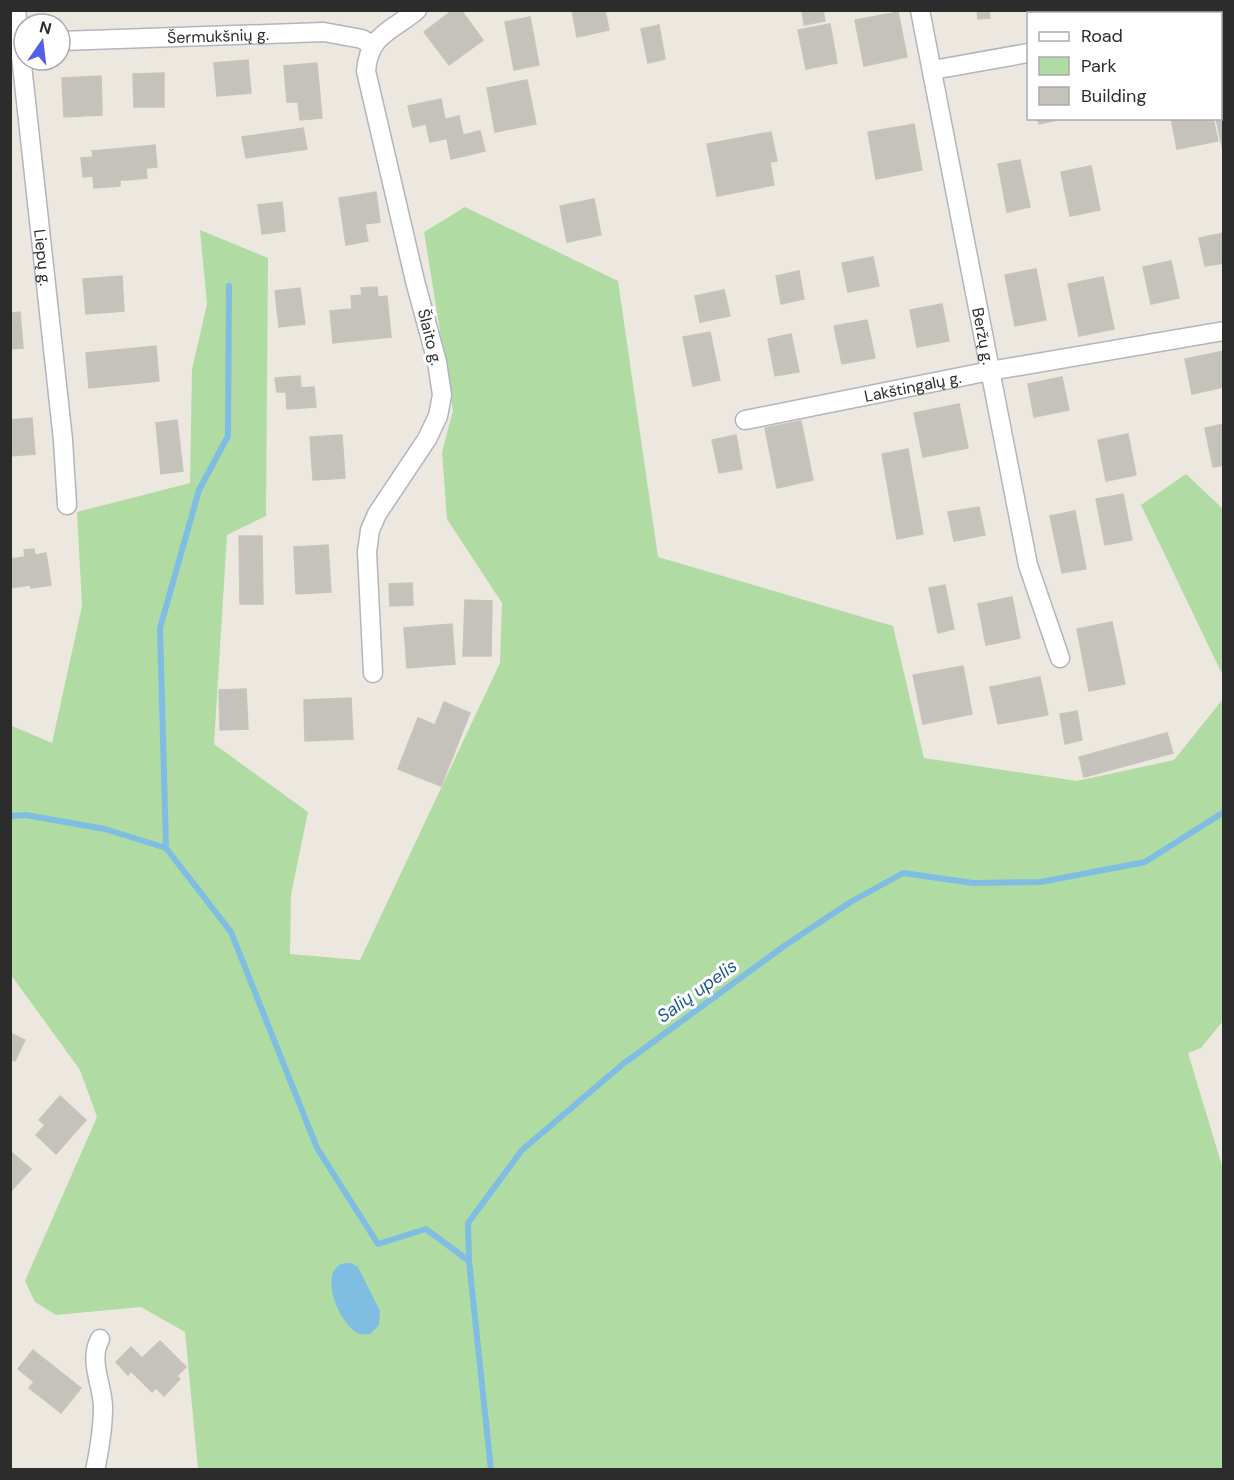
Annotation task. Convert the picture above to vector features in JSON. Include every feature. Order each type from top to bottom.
[{"type":"street","points":[[372,45],[385,32],[417,10]]},
{"type":"street","name":"Beržų g.","points":[[920,10],[1028,565],[1060,658]]},
{"type":"street","name":"Šermukšnių g.","points":[[72,41],[324,32],[362,39],[372,45]]},
{"type":"street","name":"Šlaito g.","points":[[372,45],[367,64],[370,92],[415,281],[437,362],[442,395],[438,416],[427,439],[377,514],[370,530],[367,552],[372,673]]},
{"type":"street","points":[[933,70],[1027,53]]},
{"type":"street","name":"Liepų g.","points":[[25,72],[63,440],[67,505]]},
{"type":"street","name":"Lakštingalų g.","points":[[745,420],[990,371],[1224,331]]},
{"type":"street","points":[[95,1470],[103,1408],[95,1362],[95,1348],[100,1339]]},
{"type":"green space","points":[[465,207],[618,281],[658,557],[893,626],[924,758],[1077,781],[1174,760],[1223,699],[1223,1021],[1201,1048],[1188,1053],[1223,1169],[1223,1469],[198,1469],[185,1332],[141,1307],[56,1315],[35,1302],[25,1281],[97,1117],[80,1070],[11,975],[10,725],[52,743],[82,606],[77,512],[190,483],[192,369],[207,304],[200,230],[268,258],[266,516],[227,535],[214,744],[308,812],[291,895],[290,954],[360,960],[500,663],[502,603],[447,519],[442,452],[453,411],[424,232]]},
{"type":"green space","points":[[1186,474],[1223,509],[1223,676],[1141,505]]},
{"type":"water","points":[[351,1263],[358,1267],[380,1311],[379,1325],[370,1334],[360,1334],[353,1330],[335,1301],[332,1289],[334,1270],[341,1264]]},
{"type":"building","points":[[453,10],[461,10],[483,40],[449,65],[424,32]]},
{"type":"building","points":[[572,10],[605,10],[609,30],[577,37]]},
{"type":"building","points":[[802,10],[823,10],[825,21],[804,25]]},
{"type":"building","points":[[977,10],[989,10],[990,18],[978,19]]},
{"type":"building","points":[[898,12],[907,57],[864,66],[855,20]]},
{"type":"building","points":[[530,17],[539,65],[514,70],[505,22]]},
{"type":"building","points":[[830,24],[837,63],[806,69],[798,30]]},
{"type":"building","points":[[659,25],[665,59],[648,63],[641,29]]},
{"type":"building","points":[[248,60],[251,93],[217,96],[214,63]]},
{"type":"building","points":[[317,63],[322,118],[300,120],[298,102],[287,102],[284,66]]},
{"type":"building","points":[[164,73],[164,107],[134,107],[133,74]]},
{"type":"building","points":[[101,76],[102,115],[64,117],[62,78]]},
{"type":"building","points":[[527,80],[536,124],[495,132],[487,88]]},
{"type":"building","points":[[441,99],[445,119],[413,127],[408,106]]},
{"type":"building","points":[[1224,114],[1224,155],[1216,120],[1222,120]]},
{"type":"building","points":[[459,116],[463,135],[430,142],[426,124]]},
{"type":"building","points":[[1038,120],[1058,120],[1039,124]]},
{"type":"building","points":[[1171,120],[1213,120],[1218,141],[1177,149]]},
{"type":"building","points":[[914,124],[922,170],[876,179],[868,132]]},
{"type":"building","points":[[303,128],[307,149],[246,158],[242,137]]},
{"type":"building","points":[[480,131],[485,151],[451,159],[447,139]]},
{"type":"building","points":[[771,132],[777,161],[770,162],[774,185],[717,196],[707,144]]},
{"type":"building","points":[[155,145],[157,167],[127,170],[125,148]]},
{"type":"building","points":[[125,148],[128,180],[120,180],[120,186],[94,188],[93,176],[83,177],[81,158],[93,157],[92,151]]},
{"type":"building","points":[[1020,160],[1030,207],[1007,212],[998,164]]},
{"type":"building","points":[[1091,166],[1100,210],[1070,216],[1061,172]]},
{"type":"building","points":[[146,168],[147,178],[128,180],[127,170]]},
{"type":"building","points":[[376,192],[380,222],[365,224],[368,241],[346,245],[339,198]]},
{"type":"building","points":[[594,199],[601,235],[567,242],[560,206]]},
{"type":"building","points":[[282,202],[285,231],[262,234],[258,205]]},
{"type":"building","points":[[1224,233],[1224,263],[1205,266],[1199,238]]},
{"type":"building","points":[[873,257],[879,286],[848,292],[842,263]]},
{"type":"building","points":[[1171,261],[1179,298],[1151,304],[1143,267]]},
{"type":"building","points":[[1036,269],[1046,320],[1015,326],[1005,275]]},
{"type":"building","points":[[799,271],[804,299],[781,304],[776,276]]},
{"type":"building","points":[[122,276],[124,311],[86,314],[83,279]]},
{"type":"building","points":[[1103,277],[1114,329],[1079,336],[1068,284]]},
{"type":"building","points":[[377,287],[378,297],[387,296],[391,337],[333,343],[330,311],[352,309],[351,296],[362,295],[361,288]]},
{"type":"building","points":[[300,288],[305,324],[279,327],[275,291]]},
{"type":"building","points":[[724,290],[730,316],[700,322],[695,296]]},
{"type":"building","points":[[942,304],[949,341],[917,347],[910,310]]},
{"type":"building","points":[[20,312],[23,348],[10,349],[10,313]]},
{"type":"building","points":[[867,320],[875,358],[842,364],[834,326]]},
{"type":"building","points":[[710,332],[720,380],[693,386],[683,337]]},
{"type":"building","points":[[791,334],[799,372],[775,376],[768,339]]},
{"type":"building","points":[[156,346],[159,381],[89,388],[86,353]]},
{"type":"building","points":[[1224,351],[1224,387],[1192,394],[1185,359]]},
{"type":"building","points":[[300,376],[301,388],[314,387],[316,407],[287,409],[286,392],[277,392],[275,378]]},
{"type":"building","points":[[1062,377],[1069,410],[1034,417],[1028,384]]},
{"type":"building","points":[[959,404],[968,448],[923,457],[914,413]]},
{"type":"building","points":[[32,418],[35,454],[10,456],[10,420]]},
{"type":"building","points":[[177,420],[183,471],[161,474],[156,423]]},
{"type":"building","points":[[801,421],[813,480],[777,488],[765,428]]},
{"type":"building","points":[[1224,424],[1224,465],[1213,467],[1205,428]]},
{"type":"building","points":[[1128,434],[1136,475],[1106,481],[1098,440]]},
{"type":"building","points":[[342,435],[345,478],[313,480],[310,437]]},
{"type":"building","points":[[736,435],[742,469],[719,473],[712,440]]},
{"type":"building","points":[[908,449],[923,534],[897,539],[882,454]]},
{"type":"building","points":[[1123,494],[1132,540],[1105,545],[1096,499]]},
{"type":"building","points":[[979,507],[985,535],[954,541],[948,512]]},
{"type":"building","points":[[1075,511],[1086,569],[1062,573],[1050,516]]},
{"type":"building","points":[[239,536],[262,536],[263,604],[240,604]]},
{"type":"building","points":[[328,545],[331,592],[296,594],[294,547]]},
{"type":"building","points":[[34,549],[35,555],[46,553],[51,585],[11,588],[10,559],[25,557],[24,550]]},
{"type":"building","points":[[412,583],[413,605],[390,606],[389,584]]},
{"type":"building","points":[[945,585],[954,629],[938,633],[929,588]]},
{"type":"building","points":[[1012,597],[1020,638],[986,645],[978,604]]},
{"type":"building","points":[[465,600],[492,601],[491,656],[463,656]]},
{"type":"building","points":[[1112,622],[1125,684],[1089,691],[1077,629]]},
{"type":"building","points":[[452,624],[455,664],[407,668],[404,628]]},
{"type":"building","points":[[963,666],[972,714],[923,724],[913,675]]},
{"type":"building","points":[[1040,677],[1048,715],[998,724],[990,687]]},
{"type":"building","points":[[246,689],[248,729],[220,730],[219,690]]},
{"type":"building","points":[[351,698],[353,739],[305,741],[304,700]]},
{"type":"building","points":[[444,702],[470,713],[441,786],[398,769],[418,718],[435,725]]},
{"type":"building","points":[[1077,711],[1082,740],[1065,744],[1060,714]]},
{"type":"building","points":[[1167,733],[1173,753],[1084,777],[1079,757]]},
{"type":"building","points":[[10,1033],[25,1040],[15,1061],[10,1059]]},
{"type":"building","points":[[60,1096],[86,1120],[56,1154],[36,1135],[45,1125],[39,1120]]},
{"type":"building","points":[[10,1151],[31,1169],[10,1192]]},
{"type":"building","points":[[160,1341],[186,1367],[177,1376],[180,1379],[164,1396],[156,1388],[152,1392],[131,1371],[128,1375],[116,1362],[131,1347],[142,1358]]},
{"type":"building","points":[[33,1350],[81,1388],[61,1413],[29,1388],[34,1382],[18,1369]]},
{"type":"waterway","points":[[166,848],[160,628],[199,490],[228,436],[229,286]]},
{"type":"waterway","name":"Salių upelis","points":[[491,1470],[469,1261],[468,1223],[522,1150],[623,1064],[787,944],[849,903],[903,873],[973,883],[1041,882],[1145,862],[1224,812]]},
{"type":"waterway","points":[[10,816],[26,815],[105,829],[166,848],[231,932],[317,1148],[378,1244],[426,1229],[469,1261]]}]
